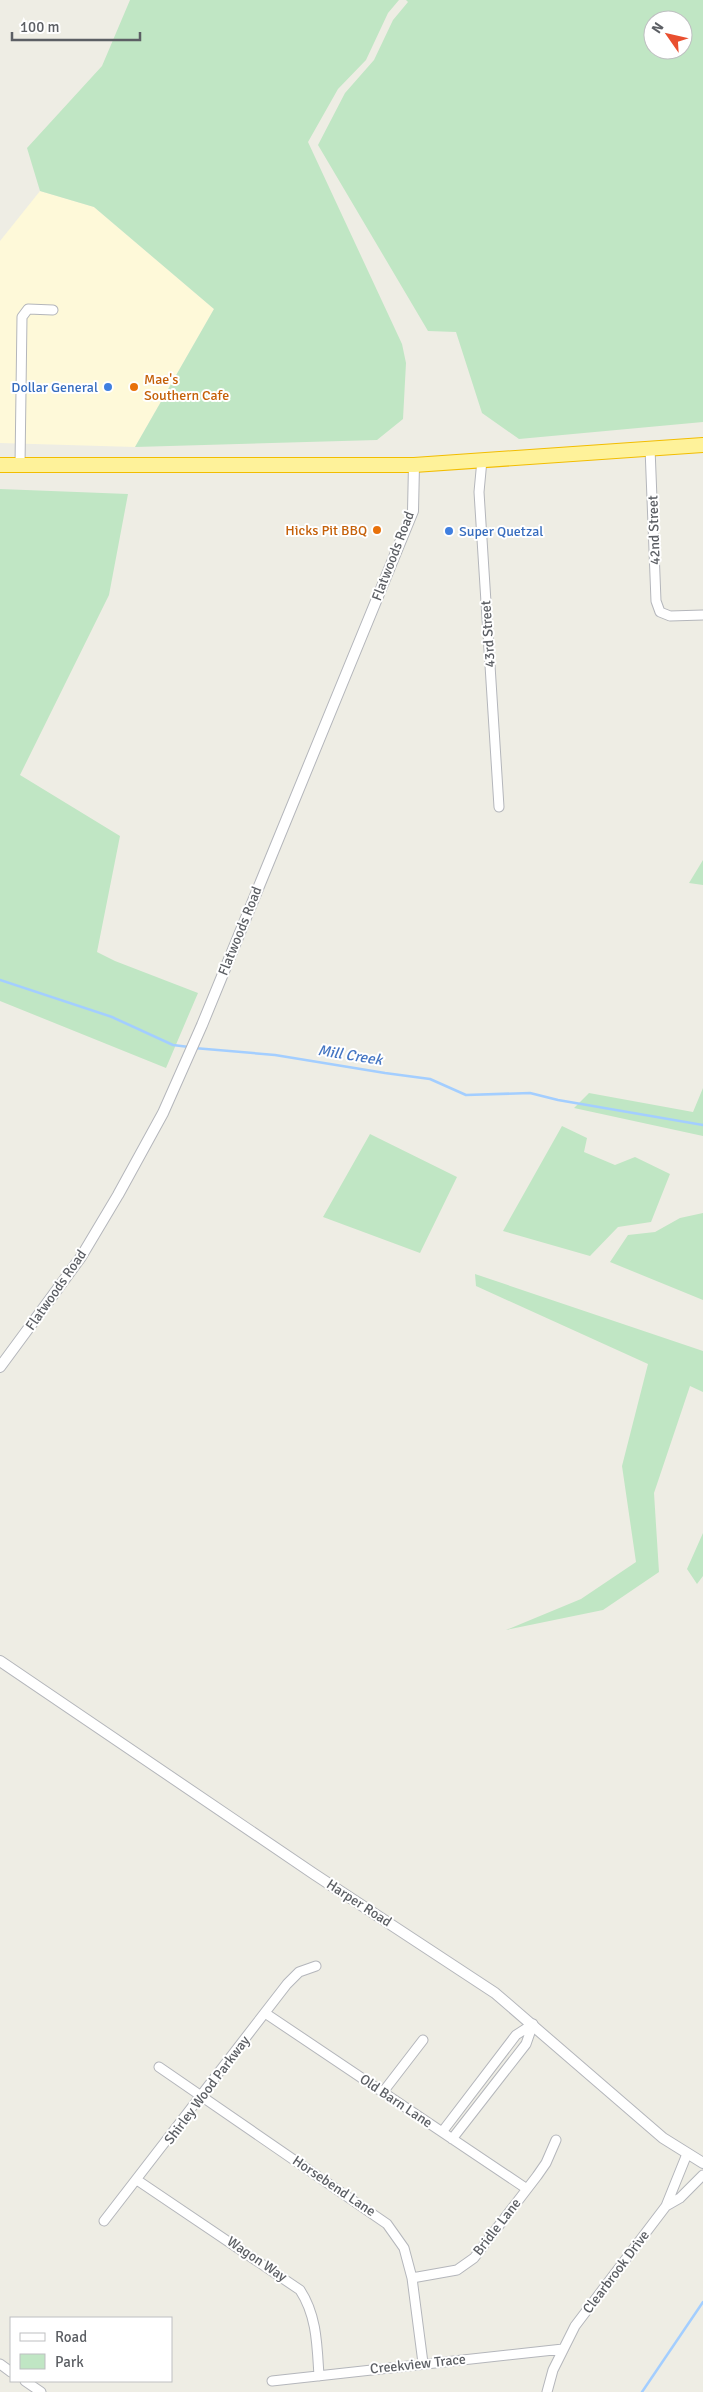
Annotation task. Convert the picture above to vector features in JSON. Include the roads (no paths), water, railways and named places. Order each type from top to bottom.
[{"type":"highway","points":[[0,465],[414,465],[703,445]]},
{"type":"street","points":[[20,465],[22,316],[28,309],[53,310]]},
{"type":"street","name":"42nd Street","points":[[650,448],[655,591],[660,612],[670,616],[703,615]]},
{"type":"street","name":"43rd Street","points":[[482,460],[479,492],[498,807]]},
{"type":"street","name":"Flatwoods Road","points":[[0,1367],[81,1257],[148,1141],[180,1075],[413,511],[414,465]]},
{"type":"street","name":"Harper Road","points":[[0,1661],[314,1874],[470,1975],[533,2024],[652,2128],[687,2154],[703,2163]]},
{"type":"street","name":"Shirley Wood Parkway","points":[[104,2221],[293,1978],[299,1972],[316,1966]]},
{"type":"street","name":"Old Barn Lane","points":[[265,2013],[527,2189]]},
{"type":"street","points":[[442,2132],[516,2035],[533,2024]]},
{"type":"street","points":[[452,2139],[526,2044],[533,2024]]},
{"type":"street","points":[[383,2092],[423,2040]]},
{"type":"street","name":"Horsebend Lane","points":[[159,2067],[382,2219],[404,2248],[412,2278],[423,2363]]},
{"type":"street","points":[[486,2075],[495,2083]]},
{"type":"street","name":"Bridle Lane","points":[[412,2278],[457,2270],[474,2258],[546,2163],[556,2140]]},
{"type":"street","name":"Clearbrook Drive","points":[[547,2392],[563,2349],[575,2326],[666,2206],[687,2154]]},
{"type":"street","points":[[666,2206],[680,2198],[703,2175]]},
{"type":"street","name":"Wagon Way","points":[[137,2180],[300,2290],[309,2303],[315,2321],[320,2376]]},
{"type":"street","name":"Creekview Trace","points":[[272,2382],[423,2363],[563,2349]]},
{"type":"street","points":[[26,2382],[41,2392]]},
{"type":"waterway","name":"Mill Creek","points":[[0,980],[112,1017],[173,1045],[189,1047]]},
{"type":"waterway","name":"Mill Creek","points":[[194,1048],[275,1055],[430,1079],[466,1095],[530,1093],[558,1100],[703,1125]]},
{"type":"waterway","points":[[642,2392],[703,2302]]},
{"type":"place","name":"Dollar General","points":[[108,387]]},
{"type":"place","name":"Mae's Southern Cafe","points":[[134,387]]},
{"type":"place","name":"Hicks Pit BBQ","points":[[377,530]]},
{"type":"place","name":"Super Quetzal","points":[[449,531]]}]
